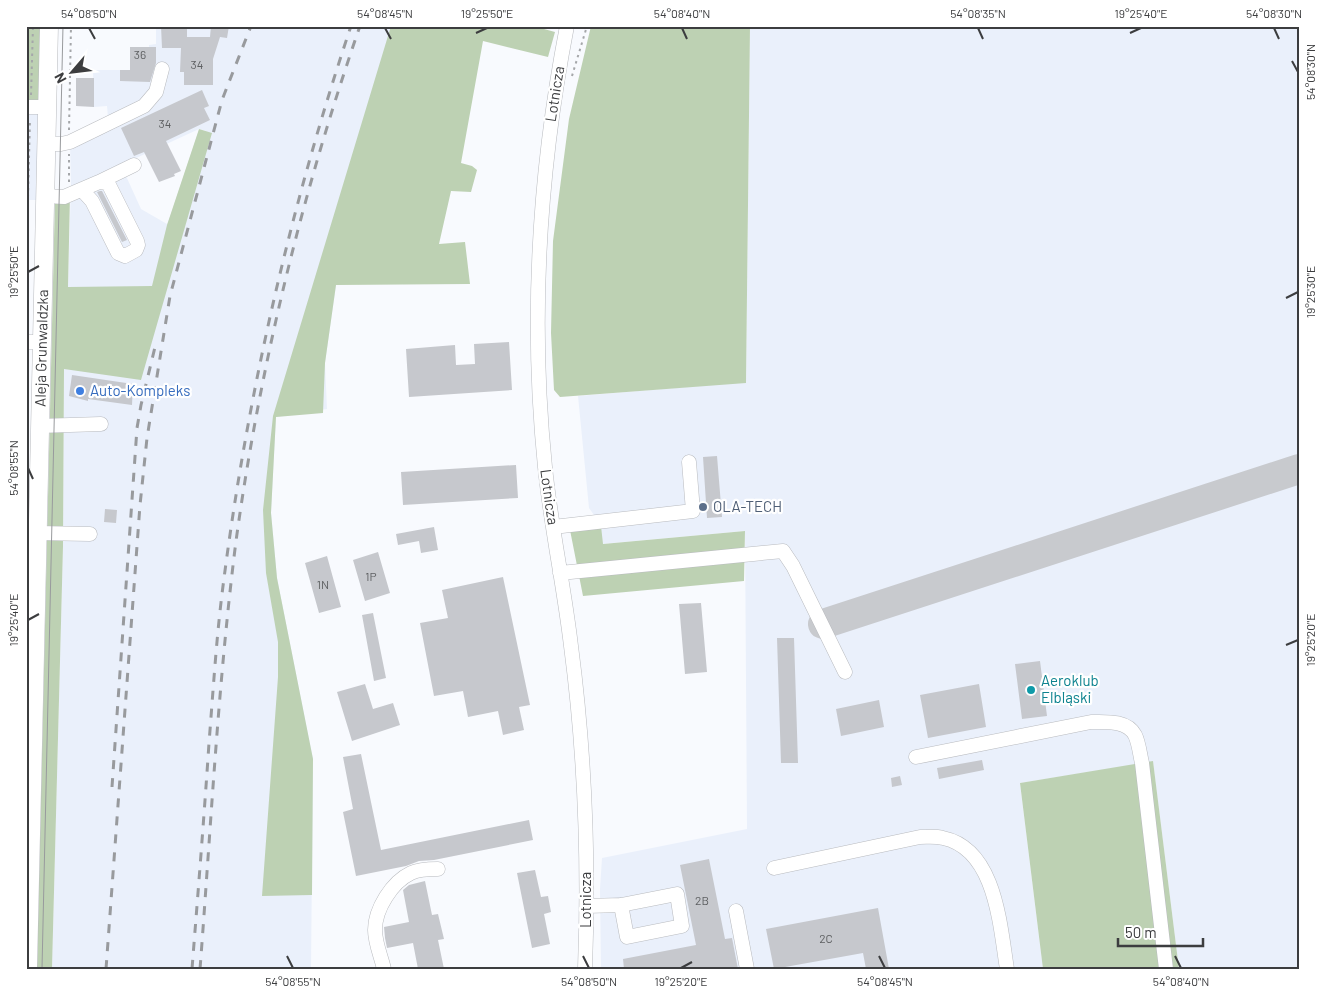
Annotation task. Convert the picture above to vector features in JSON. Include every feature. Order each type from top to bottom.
[{"type":"main road","name":"Aleja Grunwaldzka","points":[[28,969],[31,555],[37,533],[39,426],[34,342],[45,196],[49,26]]},
{"type":"street","name":"Lotnicza","points":[[567,26],[551,117],[541,221],[538,274],[538,329],[545,467],[580,718],[585,799],[587,906],[585,969]]},
{"type":"street","points":[[46,144],[69,143],[144,106],[156,92],[162,69]]},
{"type":"street","points":[[26,107],[47,107]]},
{"type":"street","points":[[45,196],[64,197],[75,188],[99,182],[134,165]]},
{"type":"street","points":[[75,188],[92,201],[118,252],[125,256],[133,253],[138,248],[137,241],[111,187],[105,182],[99,182]]},
{"type":"street","points":[[39,426],[101,424]]},
{"type":"street","points":[[553,527],[693,511],[689,462]]},
{"type":"street","points":[[37,533],[90,534]]},
{"type":"street","points":[[560,572],[783,551],[793,566],[845,672]]},
{"type":"street","points":[[916,757],[1091,722],[1114,723],[1130,729],[1136,736],[1142,763],[1166,969]]},
{"type":"street","points":[[774,868],[920,838],[935,837],[953,841],[969,852],[981,866],[992,890],[1007,969]]},
{"type":"street","points":[[384,969],[375,932],[376,917],[380,906],[400,880],[412,872],[438,869]]},
{"type":"street","points":[[587,906],[621,905],[677,894],[682,926],[628,937],[621,905]]},
{"type":"street","points":[[736,912],[747,969]]},
{"type":"path","points":[[71,26],[69,143],[75,188]]},
{"type":"path","points":[[571,77],[587,26]]},
{"type":"path","points":[[26,275],[27,183]]},
{"type":"shaded area","points":[[156,26],[402,26],[336,285],[325,363],[327,409],[276,417],[271,512],[277,578],[313,759],[311,969],[52,969],[63,546],[64,369],[152,287],[68,287],[71,185],[70,142],[108,117],[107,106],[94,107],[93,70],[149,70],[149,45],[156,44]],"holes":[[[199,129],[206,131],[167,224],[141,209],[121,165]]]},
{"type":"shaded area","points":[[750,26],[1299,26],[1299,969],[1179,969],[1153,762],[1020,783],[1043,969],[601,969],[600,889],[602,858],[747,829],[745,531],[602,544],[600,517],[594,515],[589,508],[578,396],[746,382]]},
{"type":"shaded area","points":[[26,107],[39,107],[37,200],[26,200]]},
{"type":"green space","points":[[26,26],[41,26],[39,107],[26,107]]},
{"type":"green space","points":[[391,26],[533,26],[555,32],[548,57],[483,41],[461,163],[472,166],[477,170],[471,192],[451,191],[439,244],[465,242],[470,284],[336,285],[325,363],[323,413],[276,417],[271,513],[277,578],[313,759],[312,895],[262,896],[278,677],[278,642],[266,573],[263,510],[273,416]]},
{"type":"green space","points":[[591,26],[750,26],[746,383],[560,397],[554,390],[551,333],[553,241],[569,119]]},
{"type":"green space","points":[[199,129],[212,133],[141,380],[64,369],[63,546],[52,969],[37,969],[55,197],[70,195],[68,287],[152,286],[167,225]]},
{"type":"green space","points":[[601,526],[603,544],[745,531],[744,581],[583,596],[570,530]]},
{"type":"green space","points":[[1153,761],[1179,969],[1043,969],[1020,783]]},
{"type":"building","points":[[161,26],[187,26],[187,37],[210,37],[211,26],[229,26],[227,38],[220,37],[213,59],[213,85],[184,85],[184,72],[180,72],[181,48],[162,48]]},
{"type":"building","points":[[130,47],[156,47],[156,63],[150,82],[120,81],[120,70],[130,70]]},
{"type":"building","points":[[76,78],[94,78],[94,107],[76,106]]},
{"type":"building","points":[[202,90],[209,106],[204,108],[210,120],[166,141],[181,171],[174,174],[175,176],[159,182],[144,152],[134,156],[121,128]]},
{"type":"building","points":[[102,191],[127,240],[122,242],[97,192]]},
{"type":"building","points":[[509,342],[512,390],[409,397],[406,349],[455,345],[456,365],[475,364],[474,344]]},
{"type":"building","points":[[72,375],[133,384],[132,405],[88,399],[88,401],[69,396]]},
{"type":"building","points":[[717,456],[722,517],[707,518],[703,457]]},
{"type":"building","points":[[516,465],[518,498],[403,505],[401,472]]},
{"type":"building","points":[[105,509],[117,510],[116,523],[104,522]]},
{"type":"building","points":[[434,527],[438,550],[421,553],[419,541],[398,545],[396,534]]},
{"type":"building","points":[[378,552],[390,593],[365,601],[353,560]]},
{"type":"building","points":[[327,556],[341,607],[319,613],[305,563]]},
{"type":"building","points":[[503,577],[530,705],[519,707],[524,730],[503,735],[498,711],[468,717],[463,691],[434,696],[420,623],[448,618],[442,590]]},
{"type":"building","points":[[701,603],[707,672],[685,674],[679,604]]},
{"type":"building","points":[[373,613],[386,678],[374,681],[362,615]]},
{"type":"building","points":[[777,638],[794,638],[798,763],[781,763]]},
{"type":"building","name":"Aeroklub Elbląski","points":[[1040,661],[1047,716],[1022,719],[1015,664]]},
{"type":"building","points":[[365,684],[373,709],[393,703],[400,725],[352,741],[337,692]]},
{"type":"building","points":[[979,684],[986,727],[928,738],[920,695]]},
{"type":"building","points":[[879,700],[884,727],[841,736],[836,709]]},
{"type":"building","points":[[361,754],[381,850],[529,820],[533,840],[434,860],[419,861],[406,866],[356,876],[343,812],[353,809],[343,757]]},
{"type":"building","points":[[982,760],[984,770],[939,779],[937,768]]},
{"type":"building","points":[[900,776],[902,785],[892,787],[891,778]]},
{"type":"building","points":[[709,859],[725,939],[732,938],[738,969],[624,969],[623,959],[696,945],[680,865]]},
{"type":"building","points":[[535,870],[541,897],[548,896],[551,912],[544,914],[550,944],[532,948],[517,873]]},
{"type":"building","points":[[425,881],[432,915],[438,914],[444,939],[438,940],[444,969],[418,969],[413,943],[387,948],[384,927],[409,922],[403,890],[409,885]]},
{"type":"building","points":[[878,908],[889,969],[866,969],[863,953],[774,969],[766,929]]},
{"type":"taxiway","points":[[823,624],[1299,469]]},
{"type":"tram line","points":[[42,969],[63,26]]},
{"type":"railway","points":[[106,969],[140,505],[147,438],[170,296],[222,100],[251,26]]},
{"type":"railway","points":[[192,969],[218,631],[232,522],[244,450],[257,378],[289,236],[308,166],[351,26]]},
{"type":"railway","points":[[200,969],[224,648],[236,541],[257,410],[285,280],[302,216],[339,89],[360,26]]},
{"type":"railway","points":[[112,787],[137,428],[155,347]]},
{"type":"place","name":"Auto-Kompleks","points":[[80,391]]},
{"type":"place","name":"OLA-TECH","points":[[703,507]]},
{"type":"place","name":"Aeroklub Elbląski","points":[[1031,690]]}]
